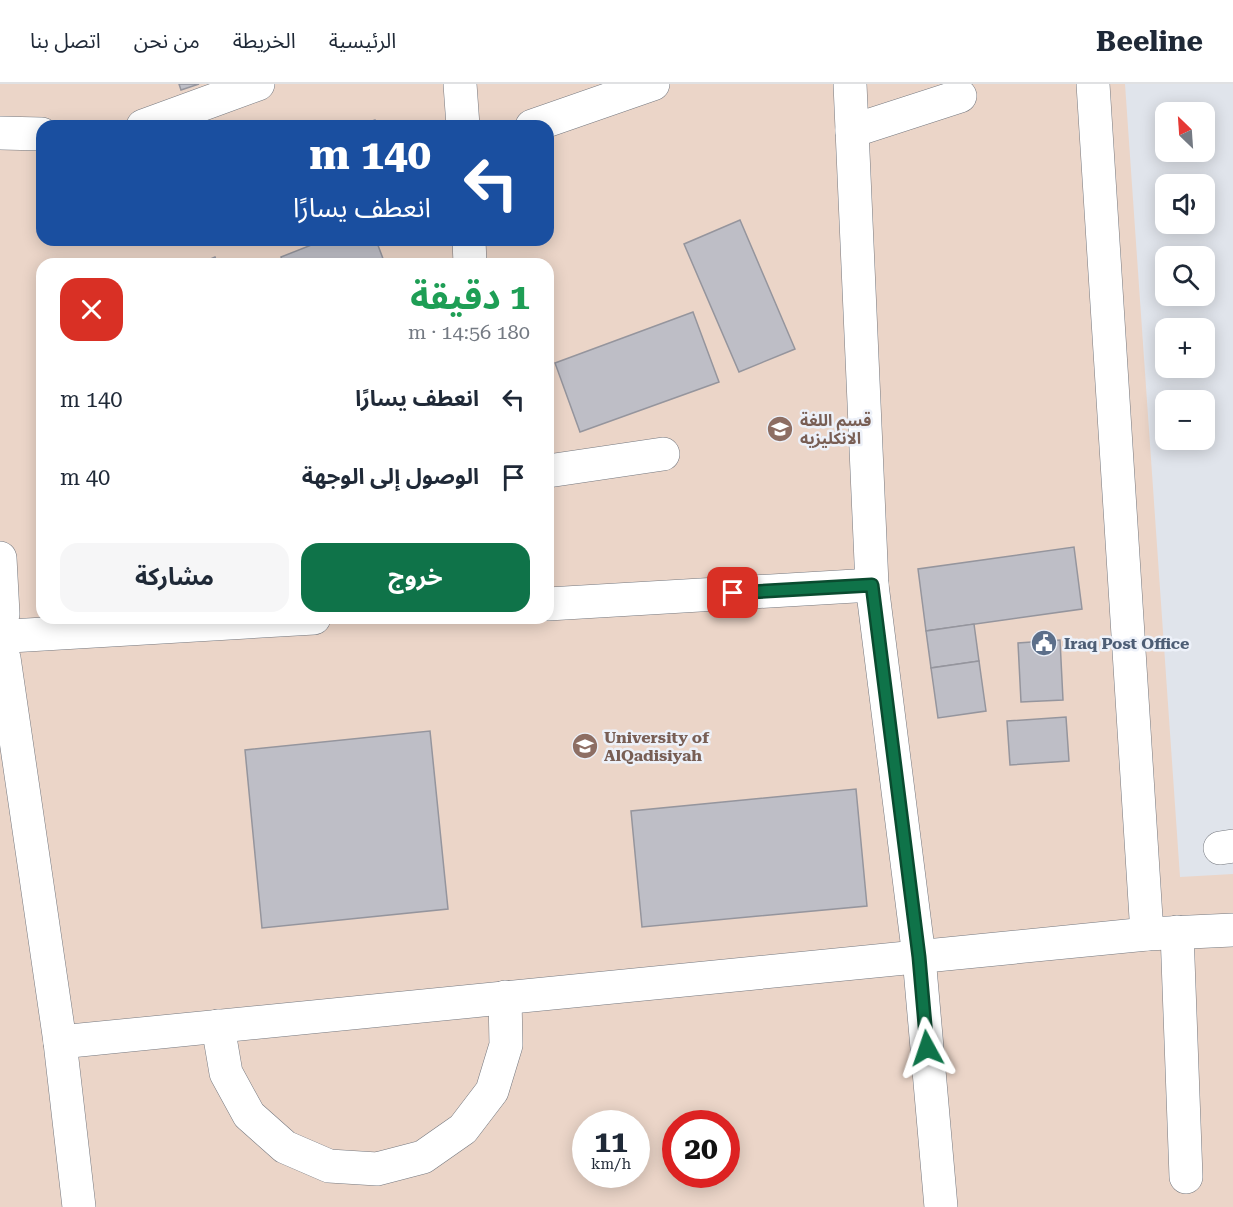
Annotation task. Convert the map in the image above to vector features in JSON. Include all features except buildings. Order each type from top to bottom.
[{"type":"street","points":[[159,120],[258,84]]},
{"type":"street","points":[[460,84],[463,120]]},
{"type":"street","points":[[549,120],[653,84]]},
{"type":"street","points":[[850,84],[872,585],[919,957],[941,1207]]},
{"type":"street","points":[[1093,84],[1162,933],[1186,1177]]},
{"type":"street","points":[[852,131],[960,96]]},
{"type":"street","points":[[0,134],[36,134]]},
{"type":"street","points":[[554,470],[663,454]]},
{"type":"street","points":[[0,558],[4,636],[60,1042],[79,1207]]},
{"type":"street","points":[[554,604],[872,585]]},
{"type":"street","points":[[4,636],[211,624]]},
{"type":"street","points":[[60,1042],[1162,933],[1233,930]]},
{"type":"street","points":[[218,1026],[226,1073],[249,1115],[285,1147],[329,1166],[377,1169],[423,1156],[463,1129],[492,1091],[506,1045],[505,997]]},
{"type":"shaded area","name":"University of AlQadisiyah","points":[[0,84],[1125,84],[1180,877],[1233,874],[1233,1207],[0,1207]]},
{"type":"place","name":"قسم اللغة الانكليزيه","points":[[780,429]]},
{"type":"place","name":"Iraq Post Office","points":[[1044,643]]},
{"type":"place","name":"University of AlQadisiyah","points":[[585,746]]},
{"type":"route","points":[[733,593],[872,585],[919,957],[927,1048]]}]
